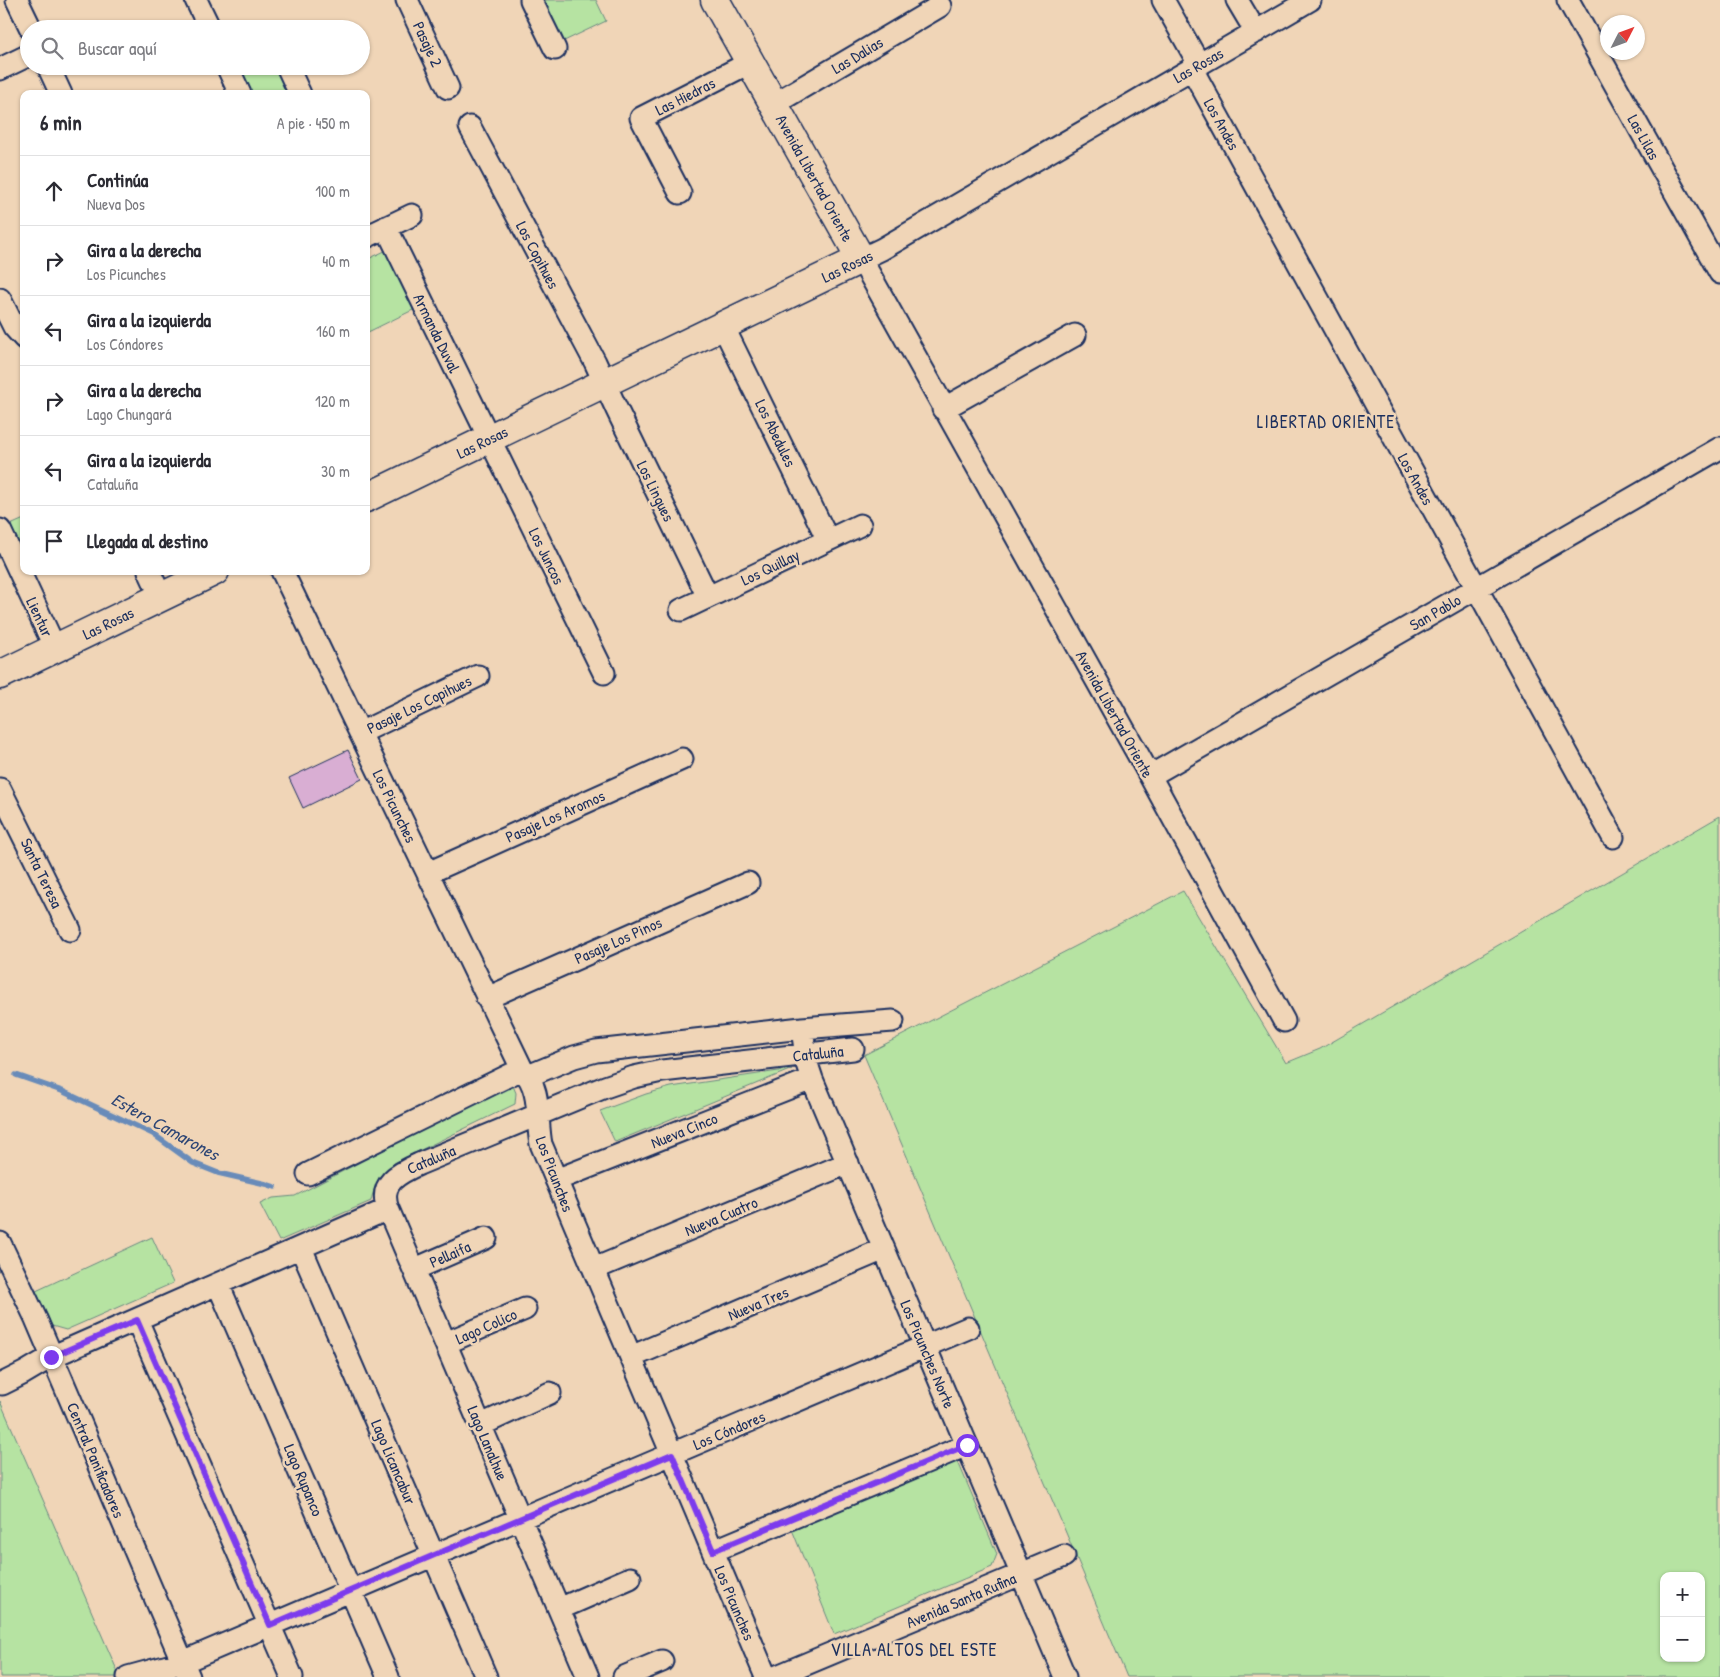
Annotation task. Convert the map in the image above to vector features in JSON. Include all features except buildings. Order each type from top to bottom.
[{"type":"main road","name":"Avenida Libertad Oriente","points":[[715,0],[861,259]]},
{"type":"main road","name":"Las Rosas","points":[[370,496],[861,259]]},
{"type":"main road","name":"Las Rosas","points":[[0,675],[207,575]]},
{"type":"street","points":[[196,0],[206,20]]},
{"type":"street","name":"Pasaje 2","points":[[407,0],[448,88]]},
{"type":"street","points":[[531,0],[555,49]]},
{"type":"street","name":"Los Andes","points":[[1162,0],[1195,66],[1476,588],[1613,837]]},
{"type":"street","points":[[1237,0],[1256,32]]},
{"type":"street","name":"Las Rosas","points":[[861,259],[882,249],[1310,0]]},
{"type":"street","name":"Las Lilas","points":[[1568,0],[1720,273]]},
{"type":"street","points":[[23,2],[28,20]]},
{"type":"street","name":"Las Dalias","points":[[774,104],[940,6]]},
{"type":"street","points":[[0,69],[20,59]]},
{"type":"street","name":"Las Hiedras","points":[[680,193],[641,118],[751,62]]},
{"type":"street","points":[[52,75],[59,90]]},
{"type":"street","points":[[231,75],[238,90]]},
{"type":"street","points":[[291,75],[298,90]]},
{"type":"street","name":"Los Copihues","points":[[470,127],[605,383]]},
{"type":"street","points":[[370,235],[412,215]]},
{"type":"street","name":"Armanda Duval","points":[[386,227],[490,439]]},
{"type":"street","name":"Avenida Libertad Oriente","points":[[861,259],[1150,776],[1284,1021]]},
{"type":"street","points":[[0,298],[19,333]]},
{"type":"street","name":"Los Abedules","points":[[723,326],[828,540]]},
{"type":"street","points":[[944,408],[1075,335]]},
{"type":"street","name":"Los Lingues","points":[[605,383],[708,597]]},
{"type":"street","name":"Los Juncos","points":[[490,439],[604,673]]},
{"type":"street","name":"San Pablo","points":[[1150,776],[1720,448]]},
{"type":"street","name":"Los Quillay","points":[[681,610],[860,525]]},
{"type":"street","name":"Lientur","points":[[0,530],[20,573]]},
{"type":"street","name":"Lientur","points":[[21,575],[55,648]]},
{"type":"street","points":[[150,575],[161,597]]},
{"type":"street","name":"Los Picunches","points":[[284,575],[487,998],[535,1092],[541,1144],[766,1677]]},
{"type":"street","name":"Pasaje Los Copihues","points":[[360,733],[478,676]]},
{"type":"street","name":"Pasaje Los Aromos","points":[[428,873],[682,759]]},
{"type":"street","name":"Santa Teresa","points":[[0,789],[70,930]]},
{"type":"street","name":"Pasaje Los Pinos","points":[[487,998],[748,883]]},
{"type":"street","name":"Cataluña","points":[[308,1174],[525,1073],[574,1057],[596,1052],[802,1028],[893,1021]]},
{"type":"street","name":"Los Picunches Norte","points":[[802,1028],[805,1054],[812,1079],[1065,1677]]},
{"type":"street","name":"Cataluña","points":[[388,1209],[385,1202],[386,1192],[391,1181],[401,1172],[537,1114],[634,1077],[662,1071],[853,1049]]},
{"type":"street","name":"Nueva Cinco","points":[[556,1180],[812,1079]]},
{"type":"street","name":"Nueva Cuatro","points":[[594,1269],[848,1164]]},
{"type":"street","points":[[2,1384],[51,1357],[388,1209]]},
{"type":"street","name":"Lago Lanalhue","points":[[388,1209],[588,1677]]},
{"type":"street","name":"Pellaifa","points":[[415,1269],[486,1238]]},
{"type":"street","name":"Central Panificadores","points":[[0,1243],[36,1319],[186,1670]]},
{"type":"street","name":"Lago Licancabur","points":[[301,1248],[486,1677]]},
{"type":"street","name":"Nueva Tres","points":[[631,1357],[884,1249]]},
{"type":"street","name":"Lago Rupanco","points":[[218,1284],[388,1677]]},
{"type":"street","name":"Lago Colico","points":[[446,1344],[525,1309]]},
{"type":"street","points":[[137,1320],[292,1677]]},
{"type":"street","name":"Los Cóndores","points":[[128,1677],[186,1670],[270,1625],[968,1328]]},
{"type":"street","points":[[481,1425],[550,1393]]},
{"type":"street","points":[[713,1551],[967,1445]]},
{"type":"street","name":"Avenida Santa Rufina","points":[[775,1677],[1064,1556]]},
{"type":"street","points":[[559,1609],[630,1578]]},
{"type":"street","points":[[624,1677],[662,1661]]},
{"type":"green space","points":[[539,0],[596,0],[606,21],[560,43]]},
{"type":"green space","points":[[242,75],[282,75],[290,90],[249,90]]},
{"type":"green space","points":[[391,248],[419,307],[370,331],[370,258]]},
{"type":"green space","points":[[20,521],[20,551],[6,527]]},
{"type":"green space","points":[[1720,816],[1720,1677],[1127,1677],[864,1055],[1183,891],[1286,1063],[1320,1049]]},
{"type":"green space","points":[[792,1069],[615,1142],[600,1111],[671,1087]]},
{"type":"green space","points":[[512,1083],[516,1093],[515,1104],[394,1163],[374,1189],[371,1201],[279,1241],[260,1204],[273,1198],[295,1196]]},
{"type":"green space","points":[[152,1237],[173,1283],[66,1330],[52,1326],[36,1291]]},
{"type":"green space","points":[[0,1401],[120,1677],[0,1677]]},
{"type":"green space","points":[[956,1457],[997,1554],[992,1567],[834,1634],[791,1527]]},
{"type":"waterway","name":"Estero Camarones","points":[[16,1075],[62,1091],[153,1134],[193,1163],[218,1173],[275,1187]]},
{"type":"district","name":"LIBERTAD ORIENTE","points":[[1326,422]]},
{"type":"district","name":"VILLA ALTOS DEL ESTE","points":[[914,1650]]},
{"type":"route","points":[[51,1357],[137,1320],[270,1625],[672,1454],[713,1551],[967,1445]]}]
